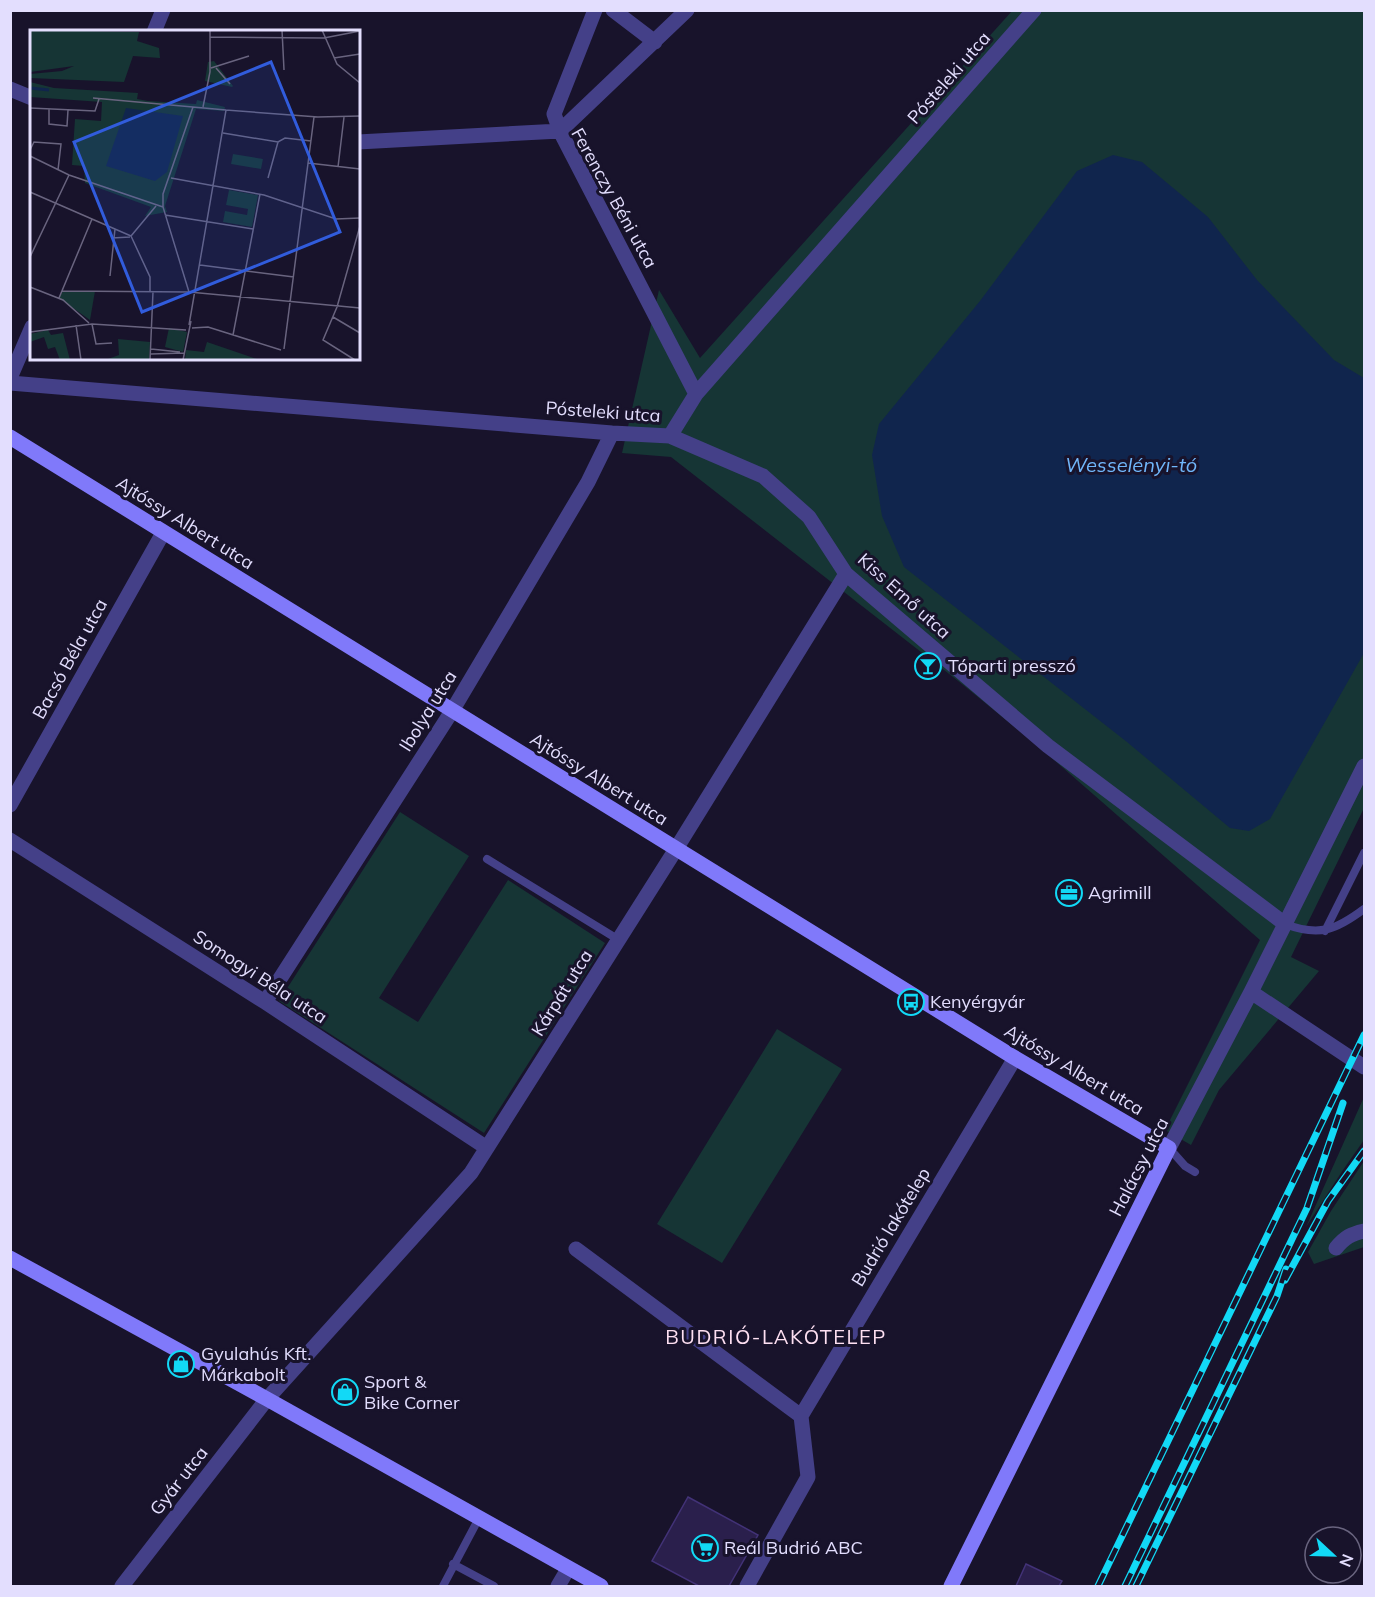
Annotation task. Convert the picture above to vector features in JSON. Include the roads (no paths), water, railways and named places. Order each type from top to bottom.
[{"type":"main road","name":"Ajtóssy Albert utca","points":[[10,437],[1015,1058],[1169,1149]]},
{"type":"main road","name":"Halácsy utca","points":[[951,1587],[1169,1149]]},
{"type":"main road","points":[[10,1258],[267,1399],[601,1587]]},
{"type":"street","points":[[155,30],[163,10]]},
{"type":"street","points":[[595,10],[554,114],[560,131],[687,10]]},
{"type":"street","points":[[613,10],[655,42]]},
{"type":"street","name":"Pósteleki utca","points":[[10,382],[670,436],[696,394],[1034,10]]},
{"type":"street","points":[[10,89],[30,97]]},
{"type":"street","name":"Ferenczy Béni utca","points":[[360,142],[560,131],[696,394]]},
{"type":"street","points":[[10,378],[30,332]]},
{"type":"street","name":"Ibolya utca","points":[[265,1002],[452,711],[588,482],[612,433]]},
{"type":"street","name":"Kiss Ernő utca","points":[[670,436],[763,476],[809,517],[846,574],[1048,746],[1285,924]]},
{"type":"street","name":"Bacsó Béla utca","points":[[10,805],[163,533]]},
{"type":"street","name":"Kárpát utca","points":[[267,1399],[471,1173],[676,849],[846,574]]},
{"type":"street","name":"Halácsy utca","points":[[1169,1149],[1365,766]]},
{"type":"street","name":"Somogyi Béla utca","points":[[10,840],[265,1002],[487,1148]]},
{"type":"street","points":[[1251,992],[1365,1067]]},
{"type":"street","name":"Budrió lakótelep","points":[[801,1416],[1015,1058]]},
{"type":"street","points":[[1336,1248],[1343,1239],[1351,1234],[1365,1231]]},
{"type":"street","points":[[576,1249],[801,1416],[808,1478],[747,1587]]},
{"type":"street","name":"Gyár utca","points":[[122,1587],[267,1399]]},
{"type":"street","points":[[558,1587],[568,1569]]},
{"type":"lane","points":[[1325,931],[1365,853]]},
{"type":"lane","points":[[487,859],[619,940]]},
{"type":"lane","points":[[1285,924],[1302,931],[1325,931],[1346,922],[1365,909]]},
{"type":"lane","points":[[1169,1149],[1185,1166],[1195,1172]]},
{"type":"lane","points":[[443,1587],[479,1518]]},
{"type":"lane","points":[[453,1564],[494,1587]]},
{"type":"water","name":"Wesselényi-tó","points":[[1113,155],[1142,162],[1208,217],[1257,280],[1334,360],[1364,378],[1364,653],[1270,819],[1249,831],[1230,828],[1127,742],[904,567],[882,516],[872,455],[879,424],[980,301],[1077,171]]},
{"type":"railway","points":[[1098,1586],[1364,1035]]},
{"type":"railway","points":[[1125,1586],[1307,1208],[1343,1103]]},
{"type":"railway","points":[[1285,1280],[1328,1201],[1364,1151]]},
{"type":"railway","points":[[1136,1586],[1277,1296],[1286,1269]]},
{"type":"place","name":"Tóparti presszó","points":[[928,666]]},
{"type":"place","name":"Agrimill","points":[[1069,893]]},
{"type":"place","name":"Kenyérgyár","points":[[911,1002]]},
{"type":"place","name":"Gyulahús Kft. Márkabolt","points":[[181,1364]]},
{"type":"place","name":"Sport & Bike Corner","points":[[345,1392]]},
{"type":"place","name":"Reál Budrió ABC","points":[[705,1548]]},
{"type":"district","name":"BUDRIÓ-LAKÓTELEP","points":[[776,1337]]}]
